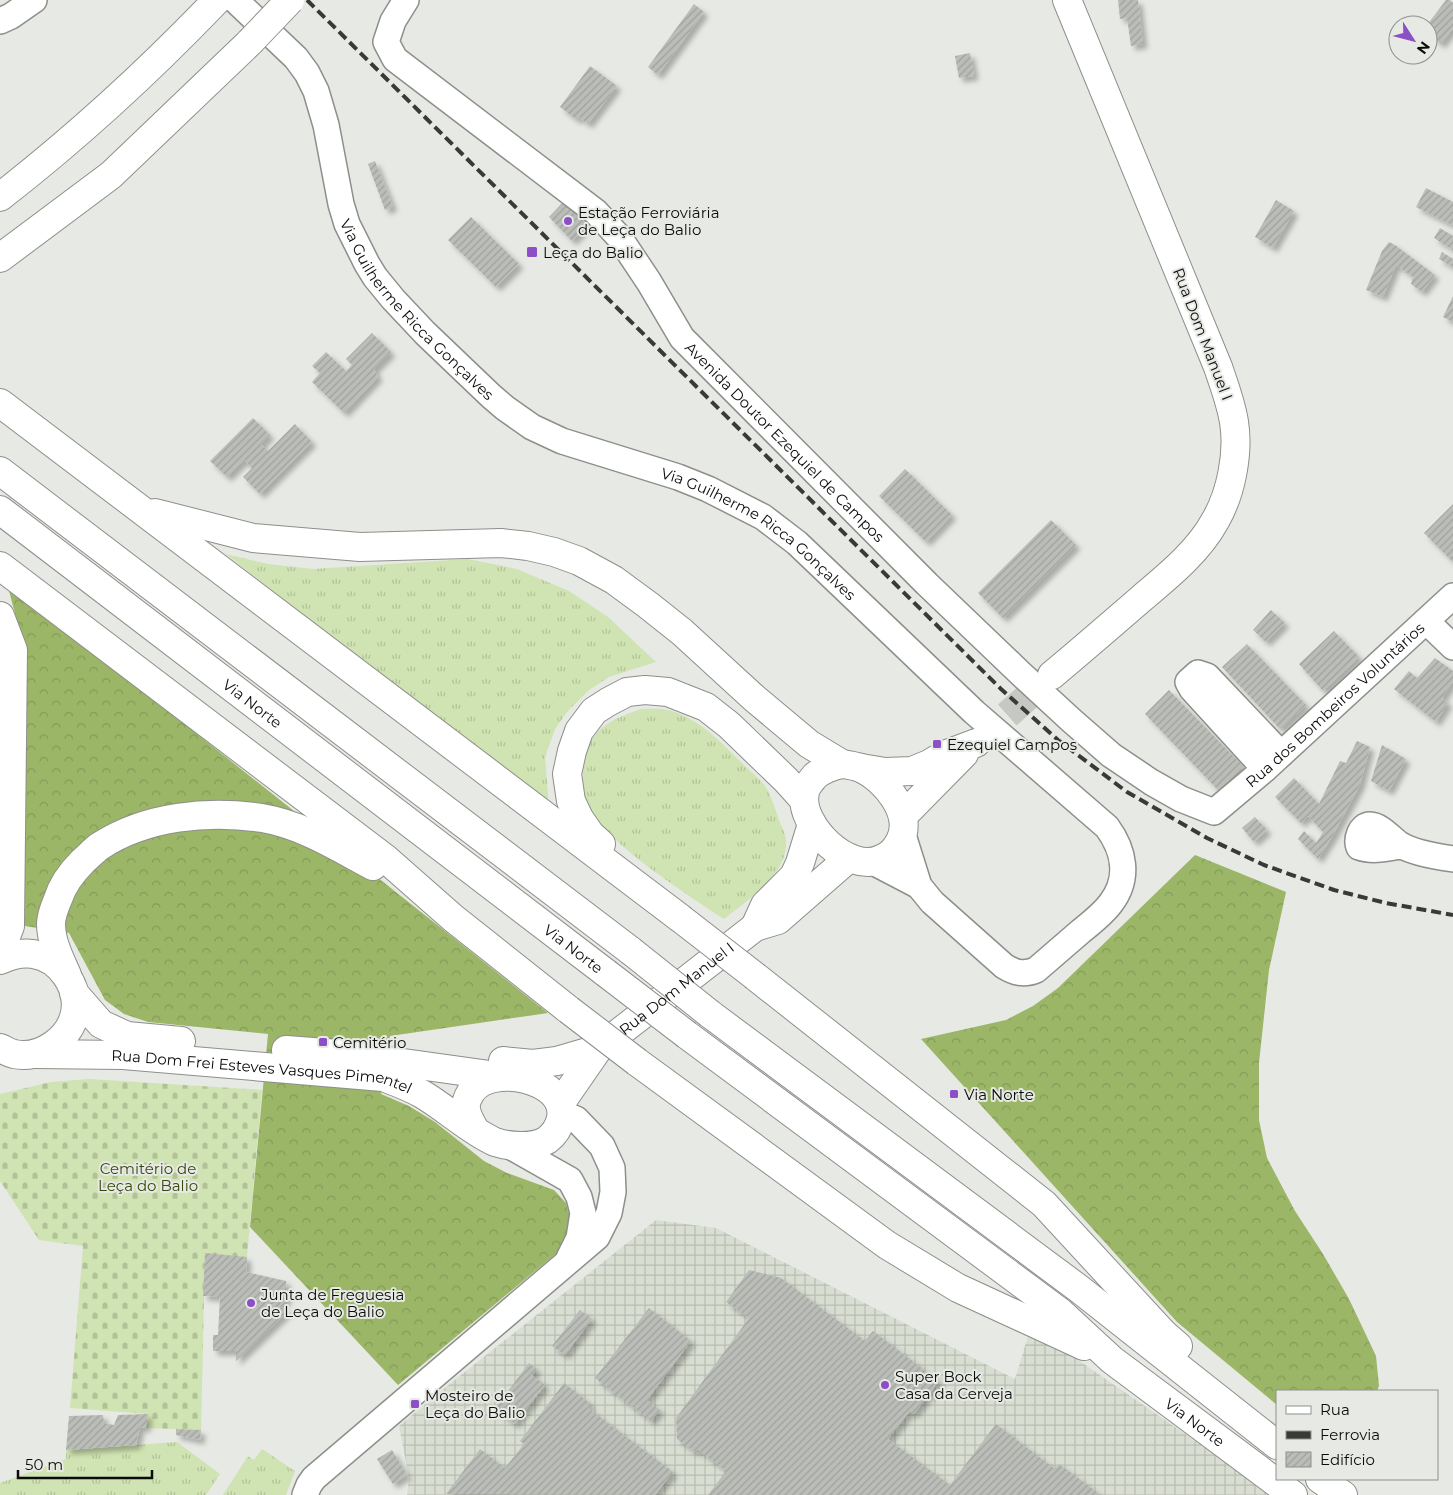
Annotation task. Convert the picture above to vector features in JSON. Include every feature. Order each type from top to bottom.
[{"type":"main road","points":[[0,258],[111,175],[250,42],[290,0]]},
{"type":"main road","name":"Rua Dom Manuel I","points":[[1052,675],[1158,584],[1206,535],[1215,521],[1229,489],[1235,440],[1230,404],[1218,367],[1067,0]]},
{"type":"main road","points":[[0,197],[46,161],[139,78],[212,6]]},
{"type":"main road","points":[[0,403],[144,510],[680,918],[1044,1204],[1163,1333],[1245,1398],[1276,1431]]},
{"type":"main road","name":"Via Norte","points":[[0,471],[631,951],[710,1014],[1078,1288],[1276,1444]]},
{"type":"main road","name":"Via Norte","points":[[0,510],[687,1035],[1060,1312],[1112,1360],[1293,1495]]},
{"type":"main road","points":[[144,510],[253,538],[360,547],[501,543],[528,546],[554,552],[579,561],[614,580],[682,632],[754,698],[809,744],[872,775],[887,789],[900,808],[903,825]]},
{"type":"main road","points":[[0,566],[386,859],[453,918],[568,1010],[887,1245],[958,1288],[1112,1360]]},
{"type":"main road","points":[[0,616],[12,650],[10,926],[0,952]]},
{"type":"main road","points":[[680,918],[662,897],[590,834],[579,818],[571,801],[568,774],[572,751],[579,731],[594,711],[627,692],[645,690],[668,692],[706,708],[729,725],[786,780],[830,846],[861,860],[881,860],[890,854],[897,846],[903,825],[976,743],[944,755],[912,771],[885,772],[852,766],[827,768],[819,773],[808,785],[805,792],[808,812]]},
{"type":"main road","name":"Rua Dom Manuel I","points":[[755,927],[765,905],[794,876],[800,863],[808,812]]},
{"type":"main road","points":[[12,1053],[53,1046],[67,1032],[75,1013],[70,984],[54,945],[51,924],[60,892],[68,877],[99,847],[126,831],[152,823],[193,816],[221,814],[261,818],[285,823],[306,830],[377,868],[453,918]]},
{"type":"main road","name":"Rua Dom Manuel I","points":[[509,1077],[566,1067],[755,927],[778,920],[861,860]]},
{"type":"main road","points":[[0,960],[14,954],[34,954],[53,961],[70,984]]},
{"type":"main road","name":"Rua Dom Frei Esteves Vasques Pimentel","points":[[70,984],[101,1024],[127,1036],[340,1054],[509,1077]]},
{"type":"main road","name":"Rua Dom Frei Esteves Vasques Pimentel","points":[[340,1054],[386,1049],[533,1064],[557,1061],[590,1051]]},
{"type":"main road","name":"Rua Dom Manuel I","points":[[561,1109],[590,1051]]},
{"type":"main road","name":"Rua Dom Frei Esteves Vasques Pimentel","points":[[12,1053],[123,1055],[383,1077],[421,1093],[476,1130]]},
{"type":"main road","points":[[509,1077],[542,1085],[552,1092],[561,1109],[559,1126],[553,1136],[531,1146],[508,1146],[492,1140],[476,1130],[466,1108],[468,1097],[474,1087],[484,1080],[509,1077]]},
{"type":"main road","points":[[1321,1480],[1343,1495]]},
{"type":"street","points":[[0,20],[11,16],[34,0]]},
{"type":"street","name":"Via Guilherme Ricca Gonçalves","points":[[234,0],[296,58],[307,73],[316,91],[326,125],[341,204],[347,224],[375,277],[425,333],[490,396],[532,426],[562,441],[678,477],[708,489],[763,517],[797,542],[974,712],[1106,827],[1116,842],[1122,858],[1120,885],[1111,903],[1036,970],[1028,973],[1012,971],[1004,966],[932,902],[919,886]]},
{"type":"street","name":"Avenida Doutor Ezequiel de Campos","points":[[406,0],[393,21],[386,42],[395,59],[596,212],[618,237],[649,282],[682,338],[927,584],[1020,673],[1111,755],[1151,782],[1181,799],[1214,812]]},
{"type":"street","name":"Rua dos Bombeiros Voluntários","points":[[1214,812],[1273,761],[1453,596]]},
{"type":"street","points":[[1426,621],[1453,647]]},
{"type":"street","points":[[903,825],[919,886]]},
{"type":"street","points":[[1402,846],[1453,859]]},
{"type":"street","points":[[861,860],[919,886]]},
{"type":"street","points":[[305,1495],[309,1484],[314,1478],[597,1237],[608,1214],[613,1192],[612,1168],[602,1146],[576,1119],[561,1109]]},
{"type":"street","points":[[508,1146],[570,1180],[579,1197],[583,1212],[579,1238],[565,1265]]},
{"type":"shaded area","points":[[656,1220],[716,1228],[1015,1379],[1028,1336],[1071,1355],[1273,1495],[407,1495],[409,1478],[399,1426]]},
{"type":"green space","points":[[226,554],[268,564],[313,569],[468,559],[517,569],[569,591],[608,617],[656,662],[609,677],[589,690],[567,712],[555,729],[545,757],[549,807]]},
{"type":"green space","points":[[7,583],[548,1013],[390,1036],[381,1094],[409,1106],[435,1122],[484,1161],[507,1173],[554,1190],[566,1203],[571,1221],[567,1236],[559,1251],[398,1385],[250,1227],[268,1034],[148,1022],[124,1014],[105,1000],[69,933],[0,922],[21,637]]},
{"type":"green space","points":[[641,709],[672,711],[683,715],[702,727],[760,780],[766,787],[771,799],[785,837],[784,857],[772,878],[724,919],[669,882],[626,849],[594,816],[586,801],[583,768],[591,741],[603,727],[620,717]]},
{"type":"green space","points":[[1195,855],[1286,892],[1269,970],[1259,1063],[1259,1120],[1267,1158],[1295,1211],[1349,1299],[1376,1356],[1379,1386],[1377,1390],[1276,1390],[1276,1404],[1177,1322],[921,1039],[1006,1020],[1033,1006],[1058,988]]},
{"type":"green space","name":"Cemitério de Leça do Balio","points":[[89,1079],[262,1090],[247,1257],[205,1254],[201,1430],[146,1428],[147,1414],[70,1408],[83,1246],[39,1240],[0,1181],[0,1094],[51,1082]]},
{"type":"green space","points":[[177,1442],[220,1474],[206,1495],[0,1495],[0,1483],[66,1459],[66,1450]]},
{"type":"green space","points":[[262,1449],[295,1471],[286,1495],[223,1495],[248,1456],[254,1460]]},
{"type":"building","points":[[1118,0],[1138,0],[1143,44],[1131,46],[1127,18],[1120,19]]},
{"type":"building","points":[[1446,0],[1450,0],[1453,3],[1453,28],[1441,44],[1438,42],[1438,15],[1435,15]]},
{"type":"building","points":[[694,4],[704,12],[658,75],[648,67]]},
{"type":"building","points":[[970,53],[974,76],[959,78],[955,56]]},
{"type":"building","points":[[590,66],[617,86],[588,124],[579,117],[577,120],[560,107]]},
{"type":"building","points":[[375,161],[393,207],[385,210],[368,164]]},
{"type":"building","points":[[1426,188],[1453,202],[1452,225],[1416,207]]},
{"type":"building","points":[[1276,200],[1294,211],[1273,248],[1255,237]]},
{"type":"building","name":"Estação Ferroviária de Leça do Balio","points":[[564,201],[588,225],[572,241],[549,217]]},
{"type":"building","points":[[471,217],[519,264],[496,287],[448,240]]},
{"type":"building","points":[[1440,228],[1453,236],[1453,250],[1434,238]]},
{"type":"building","points":[[1389,242],[1435,275],[1422,292],[1411,284],[1413,277],[1396,265],[1383,297],[1366,290],[1382,251]]},
{"type":"building","points":[[1442,252],[1453,259],[1453,267],[1439,259]]},
{"type":"building","points":[[1453,296],[1453,322],[1443,317]]},
{"type":"building","points":[[372,333],[391,352],[374,369],[378,377],[344,413],[312,382],[320,373],[312,366],[326,352],[346,371],[352,365],[346,359]]},
{"type":"building","points":[[253,418],[270,435],[261,444],[268,451],[295,424],[312,442],[260,494],[243,477],[252,468],[244,460],[227,477],[210,461]]},
{"type":"building","points":[[905,469],[952,515],[926,542],[879,496]]},
{"type":"building","points":[[1453,504],[1453,562],[1424,533]]},
{"type":"building","points":[[1051,520],[1076,545],[1003,618],[978,593]]},
{"type":"building","points":[[1271,610],[1285,623],[1266,642],[1253,630]]},
{"type":"building","points":[[1334,631],[1359,657],[1323,691],[1299,664]]},
{"type":"building","points":[[1247,644],[1306,705],[1280,729],[1222,667]]},
{"type":"building","points":[[1435,658],[1453,671],[1453,681],[1442,698],[1448,703],[1436,722],[1394,689],[1409,671],[1417,678]]},
{"type":"building","points":[[1169,690],[1243,766],[1218,790],[1145,714]]},
{"type":"building","points":[[1357,741],[1370,747],[1360,785],[1318,859],[1298,839],[1304,831],[1316,843],[1323,832],[1308,816],[1301,823],[1275,797],[1294,778],[1319,804],[1340,761],[1346,763]]},
{"type":"building","points":[[1382,745],[1406,759],[1389,791],[1371,781]]},
{"type":"building","points":[[1255,817],[1267,830],[1254,842],[1242,828]]},
{"type":"building","name":"Junta de Freguesia de Leça do Balio","points":[[205,1253],[247,1257],[246,1272],[286,1281],[287,1299],[279,1307],[289,1310],[236,1361],[236,1351],[213,1351],[213,1335],[218,1335],[220,1297],[203,1296]]},
{"type":"building","points":[[749,1270],[781,1278],[865,1341],[873,1331],[939,1381],[914,1414],[910,1411],[888,1439],[950,1485],[996,1424],[1055,1469],[1059,1464],[1101,1495],[708,1495],[726,1471],[697,1449],[695,1452],[677,1439],[676,1418],[749,1318],[726,1302]]},
{"type":"building","points":[[649,1308],[691,1341],[647,1400],[660,1410],[651,1421],[595,1378]]},
{"type":"building","points":[[580,1310],[592,1319],[565,1355],[552,1346]]},
{"type":"building","points":[[529,1363],[537,1369],[532,1375],[545,1385],[515,1424],[495,1409]]},
{"type":"building","points":[[564,1383],[591,1404],[587,1407],[673,1472],[655,1495],[446,1494],[480,1449],[505,1468],[524,1444],[520,1441]]},
{"type":"building","points":[[148,1414],[146,1428],[140,1427],[136,1445],[66,1450],[69,1416],[103,1415],[104,1423],[114,1425],[118,1415]]},
{"type":"building","points":[[176,1429],[201,1430],[200,1440],[176,1435]]},
{"type":"building","points":[[392,1450],[407,1475],[393,1484],[377,1459]]},
{"type":"tunnel","points":[[976,743],[1052,675]]},
{"type":"railway","points":[[307,0],[1001,689],[1058,740],[1127,792],[1207,838],[1264,865],[1334,890],[1386,903],[1453,915]]},
{"type":"place","name":"Estação Ferroviária de Leça do Balio","points":[[568,221]]},
{"type":"place","name":"Leça do Balio","points":[[532,252]]},
{"type":"place","name":"Ezequiel Campos","points":[[937,744]]},
{"type":"place","name":"Cemitério","points":[[323,1042]]},
{"type":"place","name":"Via Norte","points":[[954,1094]]},
{"type":"place","name":"Junta de Freguesia de Leça do Balio","points":[[251,1303]]},
{"type":"place","name":"Super Bock Casa da Cerveja","points":[[885,1385]]},
{"type":"place","name":"Mosteiro de Leça do Balio","points":[[415,1404]]}]
